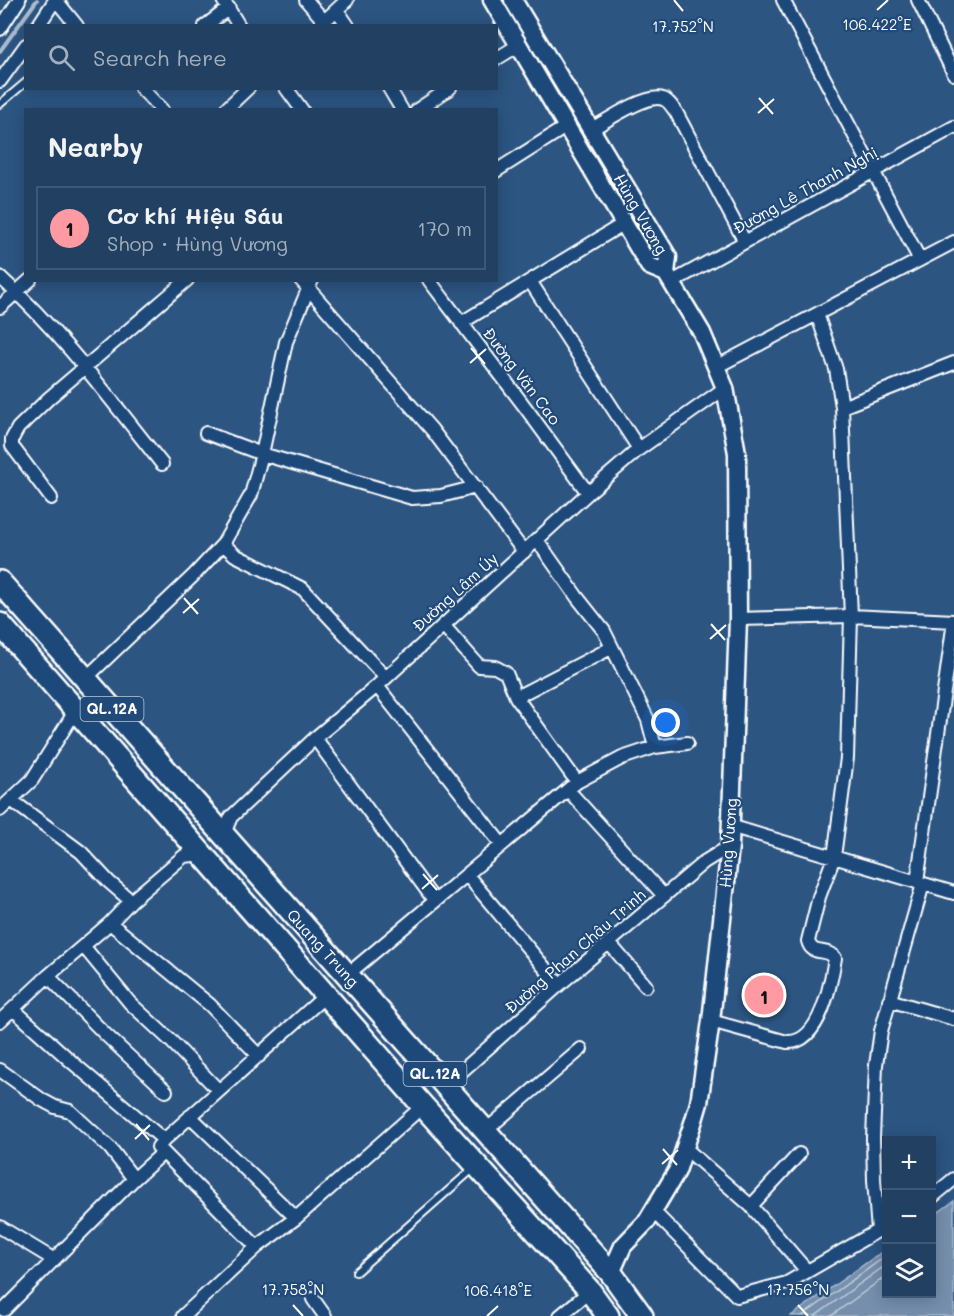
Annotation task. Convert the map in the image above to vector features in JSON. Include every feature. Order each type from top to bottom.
[{"type":"highway","name":"Quang Trung","points":[[0,582],[611,1273],[642,1316]]},
{"type":"highway","name":"Quang Trung","points":[[0,624],[423,1106],[590,1291],[608,1316]]},
{"type":"highway","points":[[203,854],[223,836]]},
{"type":"highway","points":[[423,1106],[445,1086]]},
{"type":"highway","points":[[590,1291],[611,1273]]},
{"type":"street","points":[[0,29],[19,0]]},
{"type":"street","points":[[39,24],[56,0],[75,24]]},
{"type":"street","points":[[306,0],[322,23],[347,0]]},
{"type":"street","name":"Hùng Vương","points":[[492,0],[649,266],[669,277]]},
{"type":"street","name":"Hùng Vương","points":[[513,0],[668,257],[669,277],[702,333],[725,388],[737,453],[738,619],[730,846],[711,1021],[699,1103],[677,1171],[647,1221],[623,1246],[611,1273]]},
{"type":"street","points":[[783,0],[920,260]]},
{"type":"street","points":[[918,0],[954,74]]},
{"type":"street","points":[[207,24],[226,4],[238,24]]},
{"type":"street","points":[[337,10],[347,24]]},
{"type":"street","points":[[498,58],[519,45]]},
{"type":"street","points":[[0,81],[24,48]]},
{"type":"street","points":[[143,90],[160,108]]},
{"type":"street","points":[[227,108],[246,90]]},
{"type":"street","points":[[287,90],[301,108]]},
{"type":"street","points":[[390,90],[401,108]]},
{"type":"street","points":[[420,108],[447,90]]},
{"type":"street","points":[[498,170],[567,126],[588,123],[657,98],[666,101],[676,112],[744,242]]},
{"type":"street","name":"Đường Lê Thanh Nghị","points":[[669,277],[744,242],[954,127]]},
{"type":"street","points":[[461,323],[623,224]]},
{"type":"street","points":[[716,367],[954,242]]},
{"type":"street","points":[[0,277],[17,292],[85,367],[162,464]]},
{"type":"street","points":[[530,281],[639,449]]},
{"type":"street","points":[[0,307],[28,282]]},
{"type":"street","points":[[51,498],[12,446],[12,439],[18,428],[49,398],[185,282]]},
{"type":"street","name":"Đường Văn Cao","points":[[430,282],[588,493]]},
{"type":"street","points":[[85,679],[194,575],[223,544],[250,495],[262,454],[286,342],[307,283]]},
{"type":"street","points":[[307,283],[432,430],[524,552]]},
{"type":"street","points":[[711,1021],[787,1042],[796,1042],[811,1030],[823,1004],[835,958],[831,953],[812,950],[808,945],[808,936],[819,897],[834,857],[847,758],[851,616],[842,407],[836,369],[817,314]]},
{"type":"street","points":[[842,407],[954,363]]},
{"type":"street","name":"Đường Lâm Úy","points":[[223,836],[231,818],[315,738],[588,493],[639,449],[725,388]]},
{"type":"street","points":[[206,433],[262,454],[412,498],[441,496],[476,487]]},
{"type":"street","points":[[537,540],[604,631],[648,720],[655,747]]},
{"type":"street","points":[[223,544],[235,555],[303,589],[381,681],[502,845]]},
{"type":"street","points":[[653,1210],[737,1296],[788,1283],[882,1228],[874,1180],[876,1065],[881,1031],[920,883],[954,621],[851,616],[738,619]]},
{"type":"street","points":[[443,624],[479,666],[495,667],[506,673],[516,697],[573,786],[664,896]]},
{"type":"street","points":[[516,697],[611,648]]},
{"type":"street","points":[[0,810],[32,780],[76,710]]},
{"type":"street","points":[[315,738],[434,900]]},
{"type":"street","points":[[347,975],[573,786],[622,758],[655,747],[687,743]]},
{"type":"street","points":[[11,800],[81,852],[109,882],[131,901]]},
{"type":"street","points":[[730,826],[954,893]]},
{"type":"street","name":"Đường Phan Châu Trinh","points":[[445,1086],[559,985],[704,862],[730,846]]},
{"type":"street","points":[[0,1021],[48,976],[84,947],[131,901],[184,856],[203,854]]},
{"type":"street","points":[[467,875],[559,985]]},
{"type":"street","points":[[110,923],[210,1005],[259,1056]]},
{"type":"street","points":[[609,943],[645,986]]},
{"type":"street","points":[[84,947],[130,1002],[219,1091]]},
{"type":"street","points":[[48,976],[166,1091]]},
{"type":"street","points":[[257,1247],[158,1148],[190,1116],[326,995]]},
{"type":"street","points":[[890,1000],[954,1019]]},
{"type":"street","points":[[13,1009],[164,1140]]},
{"type":"street","points":[[485,1131],[581,1049]]},
{"type":"street","points":[[0,1070],[42,1100],[70,1111],[80,1118],[110,1148],[134,1179]]},
{"type":"street","points":[[183,1316],[257,1247],[296,1218],[423,1106]]},
{"type":"street","points":[[190,1116],[296,1218]]},
{"type":"street","points":[[685,1148],[751,1206],[807,1271]]},
{"type":"street","points":[[5,1312],[53,1259],[134,1179],[163,1154]]},
{"type":"street","points":[[751,1206],[799,1154]]},
{"type":"street","points":[[936,1194],[954,1179]]},
{"type":"street","points":[[0,1227],[53,1259]]},
{"type":"street","points":[[560,1316],[590,1291]]},
{"type":"street","points":[[313,1299],[325,1316]]},
{"type":"lane","points":[[0,104],[24,84]]},
{"type":"lane","points":[[356,1272],[477,1166]]},
{"type":"water","points":[[954,1201],[954,1316],[791,1316],[882,1252],[882,1298],[936,1298],[936,1214]]},
{"type":"waterway","points":[[0,51],[37,0]]},
{"type":"place","name":"Cơ khí Hiệu Sáu","points":[[764,995]]}]
